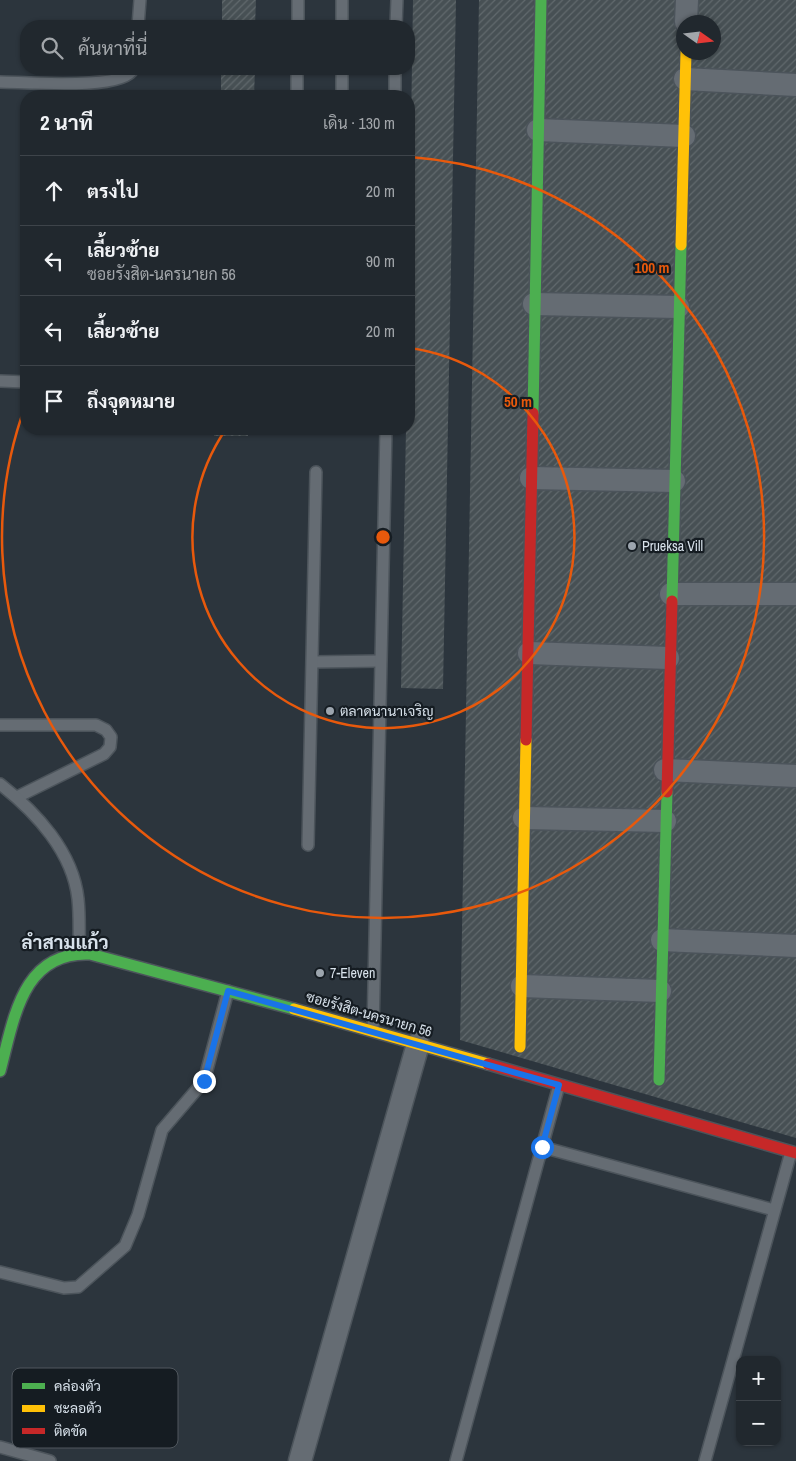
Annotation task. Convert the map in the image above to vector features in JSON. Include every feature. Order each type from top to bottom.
[{"type":"street","points":[[520,1047],[541,0]]},
{"type":"street","points":[[686,0],[686,15]]},
{"type":"street","points":[[659,1080],[665,770],[686,60]]},
{"type":"street","points":[[685,80],[796,85]]},
{"type":"street","points":[[538,130],[684,136]]},
{"type":"street","points":[[534,304],[678,307]]},
{"type":"street","points":[[531,478],[674,480]]},
{"type":"street","points":[[671,594],[796,594]]},
{"type":"street","points":[[529,652],[668,658]]},
{"type":"street","points":[[665,770],[796,776]]},
{"type":"street","points":[[524,818],[665,821]]},
{"type":"street","points":[[662,940],[796,946]]},
{"type":"street","name":"ซอยรังสิต-นครนายก 56","points":[[0,1071],[22,1000],[34,976],[46,964],[61,957],[90,954],[373,1031],[793,1152]]},
{"type":"street","points":[[522,986],[660,991]]},
{"type":"street","points":[[300,1461],[418,1044]]},
{"type":"lane","points":[[138,20],[140,0]]},
{"type":"lane","points":[[298,0],[298,20]]},
{"type":"lane","points":[[342,0],[342,20]]},
{"type":"lane","points":[[396,0],[396,20]]},
{"type":"lane","points":[[0,82],[103,83],[122,79],[128,75]]},
{"type":"lane","points":[[297,75],[297,90]]},
{"type":"lane","points":[[342,75],[342,90]]},
{"type":"lane","points":[[395,75],[395,90]]},
{"type":"lane","points":[[0,381],[20,382]]},
{"type":"lane","points":[[373,1031],[386,435]]},
{"type":"lane","points":[[308,845],[316,472]]},
{"type":"lane","points":[[313,662],[380,661]]},
{"type":"lane","points":[[0,725],[96,725],[106,730],[111,737],[110,747],[104,754],[17,797]]},
{"type":"lane","points":[[0,784],[17,797],[49,832],[70,867],[78,898],[79,954]]},
{"type":"lane","points":[[0,1272],[64,1288],[78,1287],[125,1246],[138,1215],[162,1130],[204,1081],[228,991]]},
{"type":"lane","points":[[456,1461],[559,1085]]},
{"type":"lane","points":[[542,1147],[774,1210]]},
{"type":"lane","points":[[705,1461],[774,1210],[793,1152]]},
{"type":"lane","points":[[0,1446],[50,1461]]},
{"type":"building","points":[[222,0],[256,0],[255,20],[222,20]]},
{"type":"building","points":[[413,0],[456,0],[443,689],[401,688],[406,435],[415,435],[415,90],[412,90],[412,75],[415,75],[415,20],[413,20]]},
{"type":"building","name":"Prueksa Vill","points":[[479,0],[796,0],[796,1138],[460,1040]]},
{"type":"building","points":[[221,75],[255,75],[254,90],[221,90]]},
{"type":"building","points":[[214,435],[248,435],[248,436]]},
{"type":"traffic: fast","points":[[533,413],[541,0]]},
{"type":"traffic: fast","points":[[672,601],[681,245]]},
{"type":"traffic: fast","points":[[659,1080],[667,792]]},
{"type":"traffic: fast","points":[[0,1071],[10,1030],[25,992],[35,976],[49,964],[67,956],[90,954],[294,1009]]},
{"type":"traffic: slow","points":[[681,245],[686,60]]},
{"type":"traffic: slow","points":[[520,1047],[526,740]]},
{"type":"traffic: slow","points":[[294,1009],[488,1064]]},
{"type":"traffic: jam","points":[[526,740],[533,413]]},
{"type":"traffic: jam","points":[[667,792],[672,601]]},
{"type":"traffic: jam","points":[[488,1064],[796,1153]]},
{"type":"place","name":"Prueksa Vill","points":[[632,546]]},
{"type":"place","name":"ตลาดนานาเจริญ","points":[[330,711]]},
{"type":"place","name":"7-Eleven","points":[[320,973]]},
{"type":"district","name":"ลำสามแก้ว","points":[[65,942]]},
{"type":"route","points":[[204,1081],[228,991],[559,1085],[542,1147]]}]
